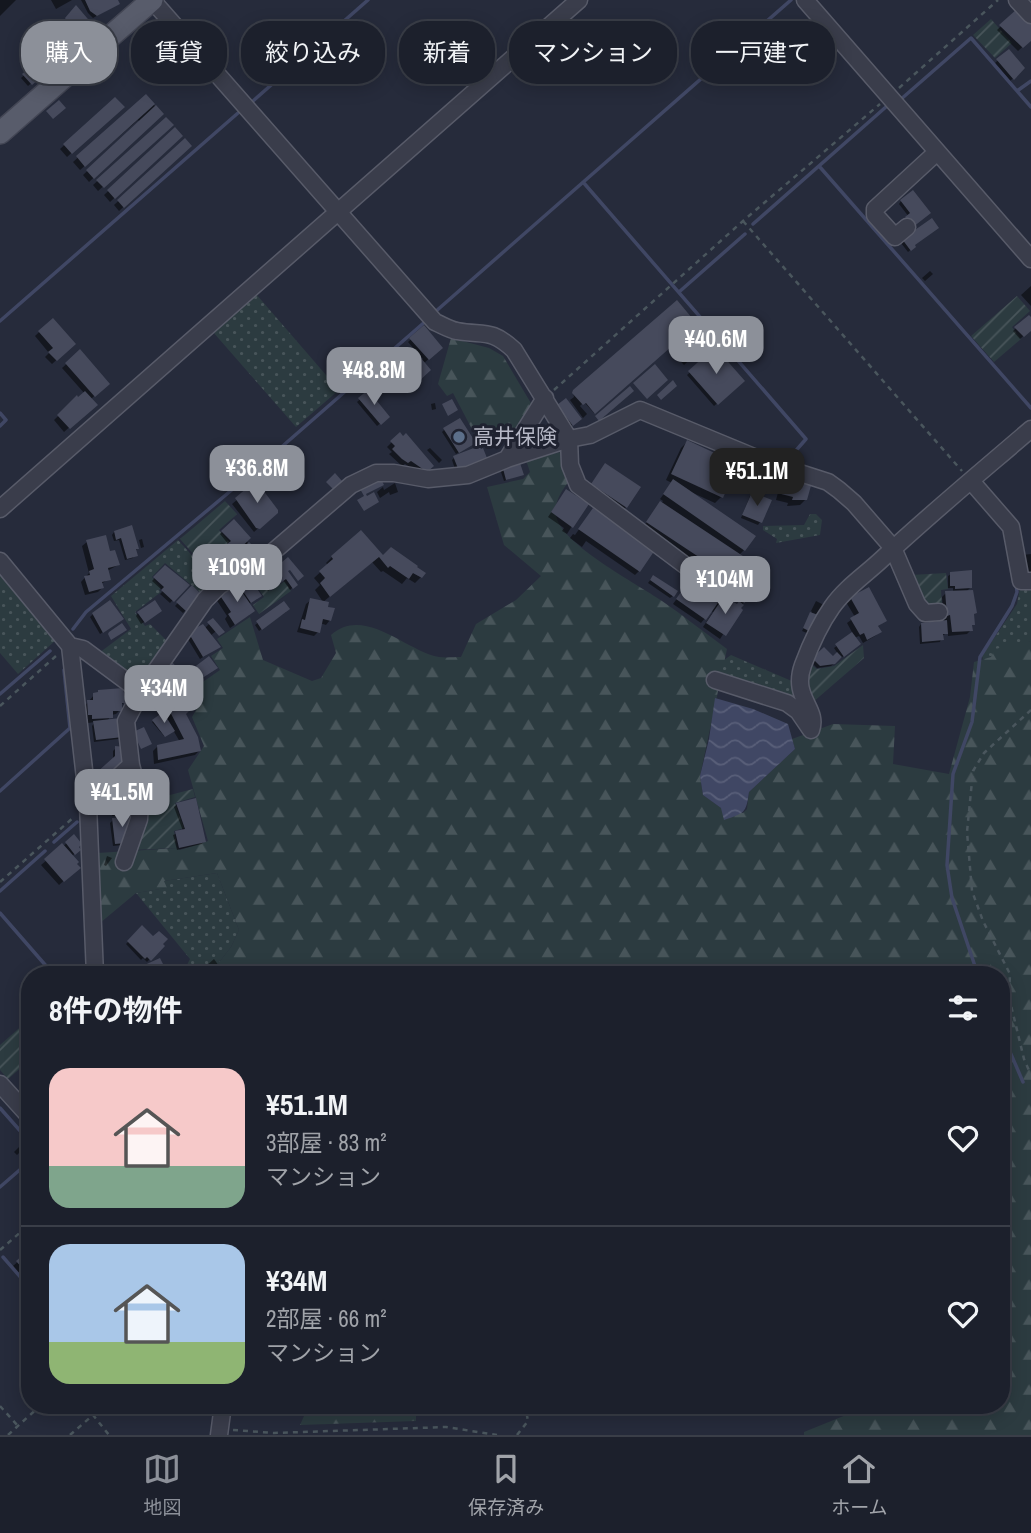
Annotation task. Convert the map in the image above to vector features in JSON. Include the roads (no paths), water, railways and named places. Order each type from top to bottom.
[{"type":"main road","points":[[0,133],[152,0]]},
{"type":"street","points":[[152,0],[430,316],[456,331],[481,332],[503,340],[514,350],[569,439],[570,465],[578,485],[726,596]]},
{"type":"street","points":[[0,509],[579,0]]},
{"type":"street","points":[[805,0],[1031,260]]},
{"type":"street","points":[[1017,0],[1031,15]]},
{"type":"street","points":[[907,226],[895,237],[875,215],[875,209],[937,152]]},
{"type":"street","points":[[507,459],[545,398]]},
{"type":"street","points":[[124,862],[139,819],[140,799],[131,765],[126,721],[141,692],[212,593],[232,576],[274,551],[351,485],[376,473],[428,479],[468,475],[507,459],[590,435],[640,410],[766,462],[828,482],[854,503],[893,548],[917,604],[925,613],[939,612]]},
{"type":"street","points":[[715,680],[787,703],[798,711],[811,730],[814,723],[812,714],[800,691],[799,678],[804,662],[831,608],[844,592],[893,548],[1031,429]]},
{"type":"street","points":[[971,481],[1011,527],[1021,581],[1031,581]]},
{"type":"street","points":[[0,561],[70,646],[88,805],[95,966]]},
{"type":"street","points":[[70,646],[83,649],[141,692]]},
{"type":"street","points":[[88,805],[131,765]]},
{"type":"street","points":[[0,1084],[21,1107]]},
{"type":"street","points":[[219,1432],[222,1414]]},
{"type":"water","points":[[715,698],[753,709],[788,724],[795,749],[749,792],[743,812],[724,820],[721,808],[703,795],[700,776]]},
{"type":"waterway","points":[[253,101],[368,0]]},
{"type":"waterway","points":[[435,312],[791,0]]},
{"type":"waterway","points":[[900,100],[971,38],[1031,107]]},
{"type":"waterway","points":[[1017,91],[1031,81]]},
{"type":"waterway","points":[[753,224],[887,106]]},
{"type":"waterway","points":[[0,321],[238,113]]},
{"type":"waterway","points":[[819,166],[1031,408]]},
{"type":"waterway","points":[[583,182],[806,439],[786,462]]},
{"type":"waterway","points":[[679,292],[745,234]]},
{"type":"waterway","points":[[73,629],[86,612],[246,478],[427,320]]},
{"type":"waterway","points":[[0,413],[6,420],[0,426]]},
{"type":"waterway","points":[[975,966],[952,898],[947,865],[953,774],[972,722],[980,657],[1012,606],[1017,592],[1016,583]]},
{"type":"waterway","points":[[0,694],[50,651]]},
{"type":"waterway","points":[[0,791],[70,728],[64,670]]},
{"type":"waterway","points":[[54,842],[77,822]]},
{"type":"waterway","points":[[0,891],[45,851]]},
{"type":"waterway","points":[[0,913],[46,966]]},
{"type":"waterway","points":[[1010,1052],[1023,1082]]},
{"type":"waterway","points":[[0,1108],[21,1132]]},
{"type":"waterway","points":[[0,1187],[21,1169]]},
{"type":"waterway","points":[[3,1257],[21,1278]]},
{"type":"place","name":"高井保険","points":[[459,437]]}]
